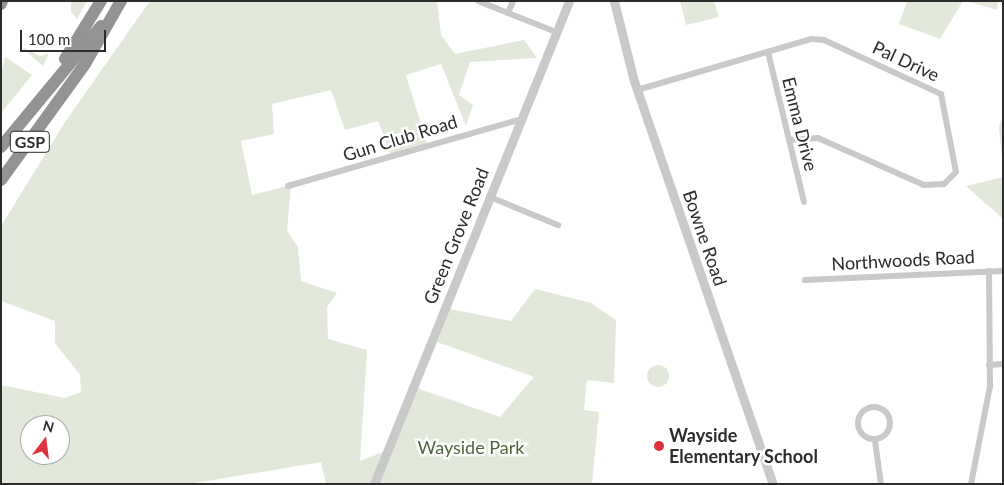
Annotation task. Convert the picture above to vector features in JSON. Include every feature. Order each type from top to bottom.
[{"type":"highway","name":"GSP","points":[[18,127],[101,1]]},
{"type":"highway","name":"GSP","points":[[1,180],[85,64],[119,1]]},
{"type":"highway","points":[[1,147],[119,1]]},
{"type":"street","points":[[478,1],[556,32]]},
{"type":"street","points":[[508,13],[513,1]]},
{"type":"street","name":"Green Grove Road","points":[[374,484],[569,1]]},
{"type":"street","name":"Bowne Road","points":[[614,1],[637,90],[773,484]]},
{"type":"street","name":"Pal Drive","points":[[637,90],[819,38],[939,93],[946,102],[956,172],[944,184],[924,185],[818,138],[789,140]]},
{"type":"street","name":"Emma Drive","points":[[768,52],[804,202]]},
{"type":"street","name":"Gun Club Road","points":[[288,186],[521,119]]},
{"type":"street","points":[[490,197],[558,225]]},
{"type":"street","points":[[971,484],[990,386],[989,271]]},
{"type":"street","name":"Northwoods Road","points":[[805,280],[1003,271]]},
{"type":"street","points":[[989,366],[1003,364]]},
{"type":"street","points":[[871,408],[880,409],[889,419],[888,430],[876,441],[864,435],[858,425],[860,415],[871,408]]},
{"type":"street","points":[[876,441],[881,484]]},
{"type":"green space","points":[[71,1],[87,1],[77,19],[71,12]]},
{"type":"green space","name":"Wayside Park","points":[[150,1],[437,1],[441,35],[455,54],[524,40],[537,58],[470,62],[459,95],[473,105],[466,126],[441,64],[406,75],[427,144],[391,155],[378,121],[345,130],[331,90],[272,104],[274,134],[241,141],[252,195],[291,185],[287,231],[298,247],[301,281],[337,293],[327,307],[328,339],[367,350],[360,461],[386,451],[417,388],[500,417],[534,377],[437,342],[450,309],[511,321],[535,289],[591,303],[616,320],[614,383],[587,380],[584,410],[599,412],[592,484],[326,484],[321,462],[189,484],[1,484],[1,385],[65,398],[81,392],[80,375],[55,343],[55,321],[1,301],[1,226],[65,122]]},
{"type":"green space","points":[[680,1],[714,1],[719,17],[686,25]]},
{"type":"green space","points":[[907,1],[963,1],[940,39],[899,24]]},
{"type":"green space","points":[[967,1],[998,1],[997,10]]},
{"type":"green space","points":[[20,46],[40,56],[49,53],[43,66]]},
{"type":"green space","points":[[5,57],[32,75],[1,113],[1,73]]},
{"type":"green space","points":[[1003,115],[1003,172],[999,126]]},
{"type":"green space","points":[[1003,177],[1003,219],[966,186]]},
{"type":"green space","points":[[658,365],[666,368],[669,376],[666,384],[658,387],[650,384],[647,376],[650,368]]},
{"type":"place","name":"Wayside Elementary School","points":[[659,446]]}]
